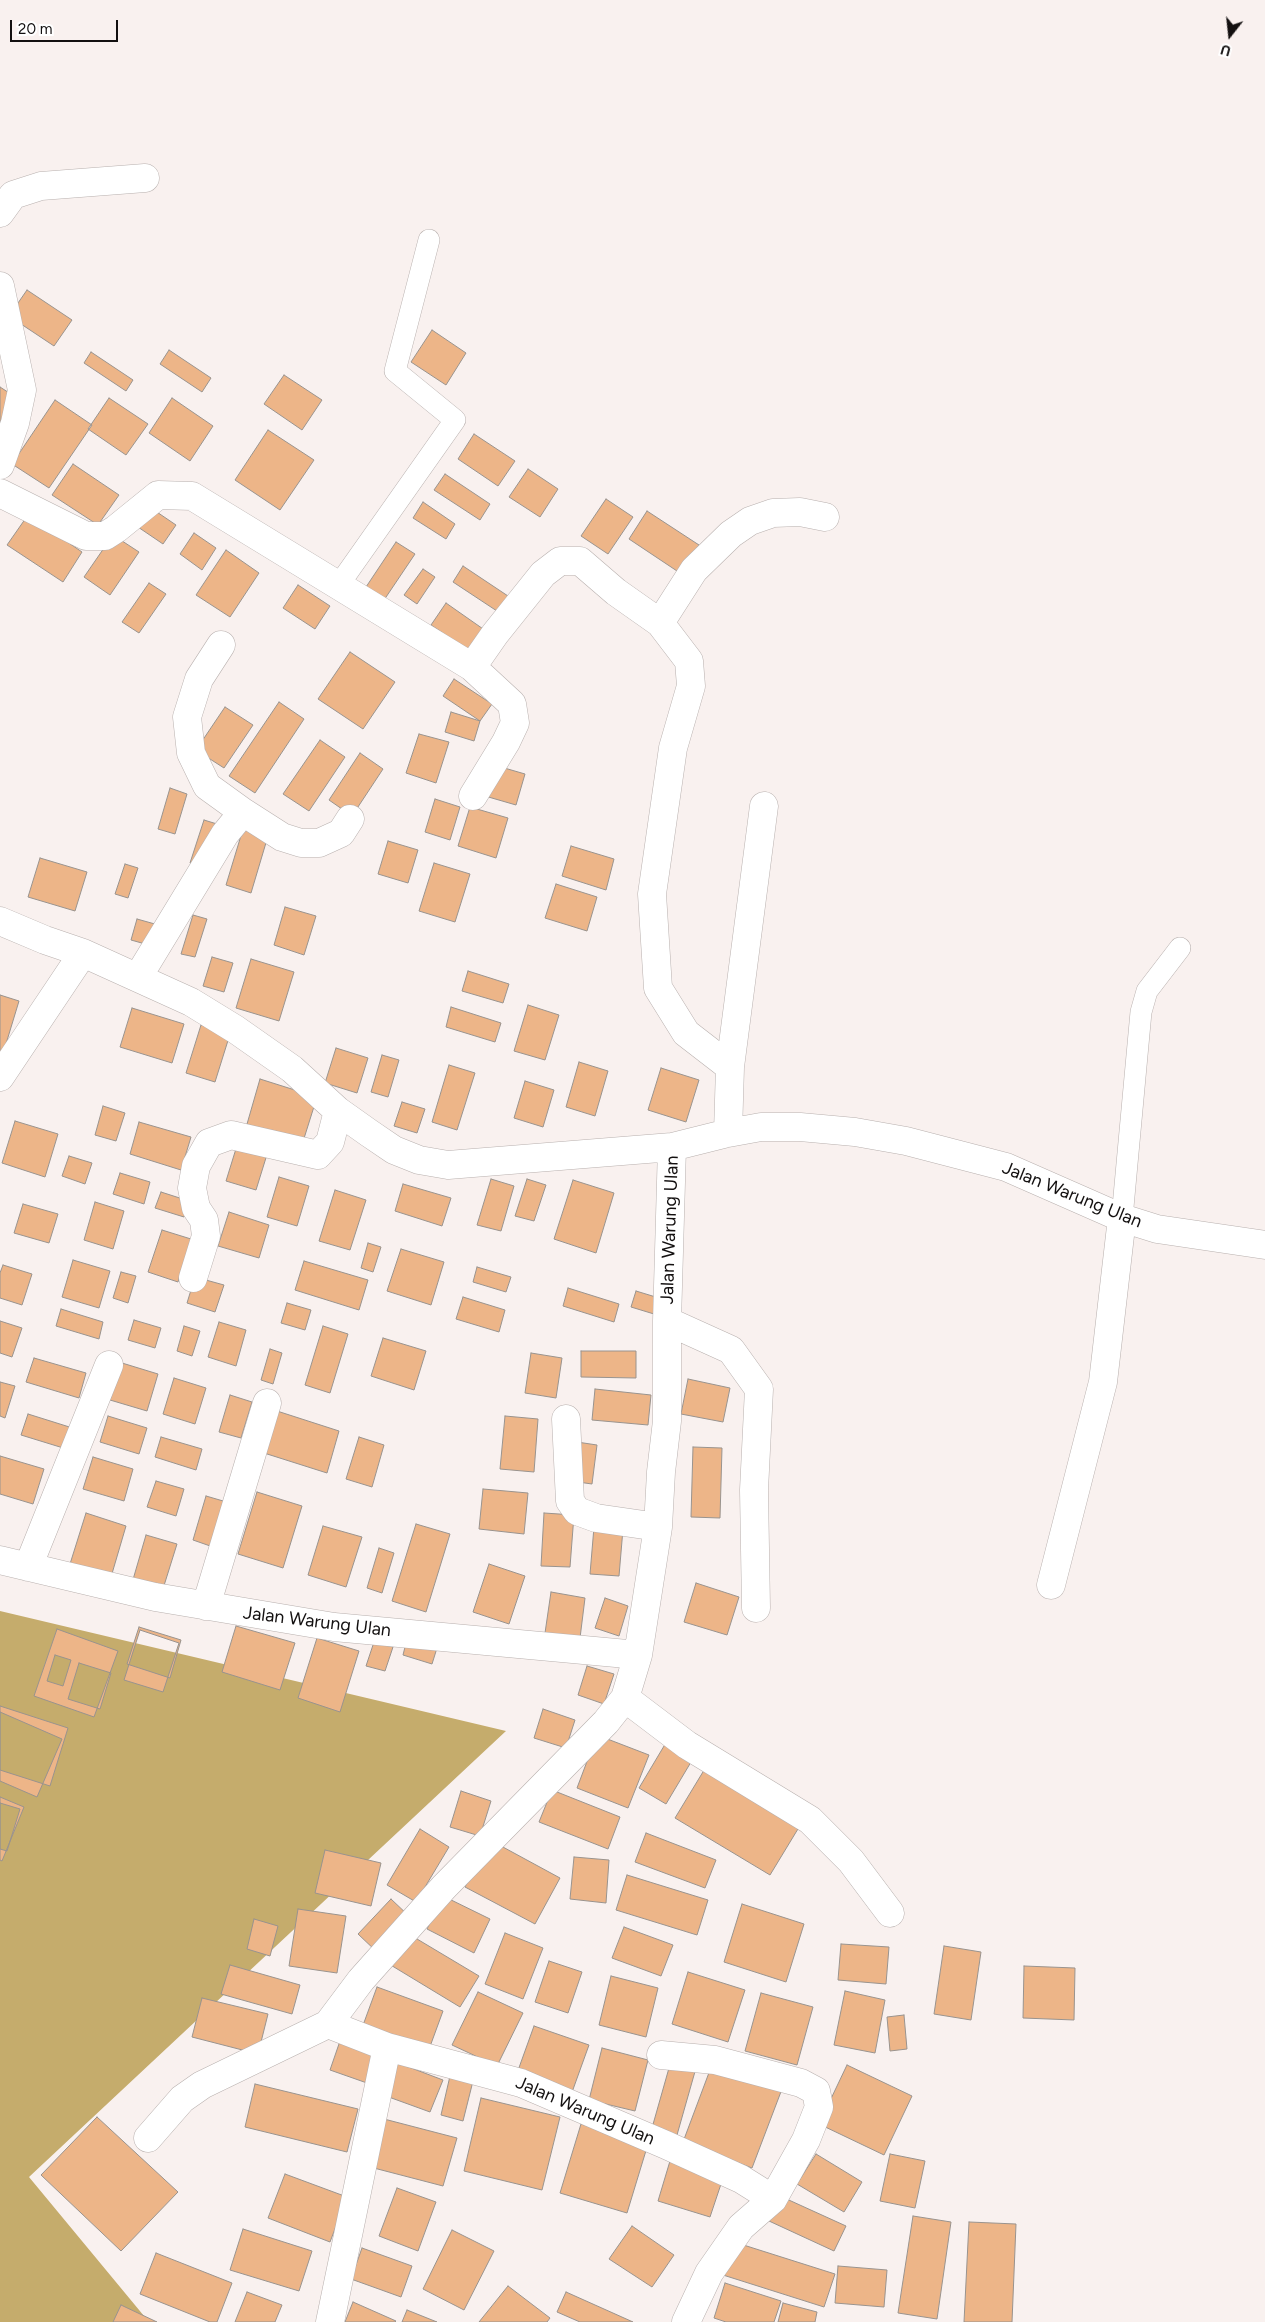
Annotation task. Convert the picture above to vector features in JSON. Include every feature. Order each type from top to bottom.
[{"type":"street","points":[[0,212],[13,195],[41,186],[145,178]]},
{"type":"street","points":[[0,286],[22,390],[15,423],[0,465]]},
{"type":"street","points":[[0,493],[86,536],[105,536],[158,495],[192,496],[472,668],[512,704],[515,723],[506,742],[473,796]]},
{"type":"street","points":[[660,623],[694,570],[731,534],[750,521],[773,513],[800,512],[826,517]]},
{"type":"street","points":[[472,668],[495,634],[543,574],[560,561],[580,561],[616,592],[660,623],[689,661],[691,686],[673,748],[652,894],[658,988],[686,1033],[730,1067]]},
{"type":"street","points":[[221,645],[199,679],[187,717],[191,753],[207,786],[243,812],[282,836],[301,843],[319,843],[341,833],[350,819]]},
{"type":"street","points":[[728,1133],[730,1067],[764,806]]},
{"type":"street","points":[[138,977],[225,834],[243,812]]},
{"type":"street","points":[[0,921],[45,940],[83,953],[191,1002],[235,1029],[292,1069],[338,1111],[394,1150],[419,1160],[448,1165],[672,1147]]},
{"type":"street","points":[[0,1077],[83,953]]},
{"type":"street","points":[[193,1278],[206,1236],[204,1220],[196,1208],[192,1188],[196,1166],[209,1143],[231,1135],[318,1155],[330,1142],[338,1111]]},
{"type":"street","name":"Jalan Warung Ulan","points":[[148,2138],[182,2099],[202,2085],[328,2024],[361,1980],[444,1887],[606,1722],[625,1698],[638,1654],[658,1527],[667,1421],[667,1321],[672,1147],[761,1127],[800,1127],[855,1132],[906,1141],[1006,1166],[1122,1218],[1157,1229],[1265,1245]]},
{"type":"street","points":[[1051,1585],[1103,1382],[1122,1218]]},
{"type":"street","points":[[667,1321],[732,1350],[759,1389],[754,1490],[756,1608]]},
{"type":"street","points":[[28,1567],[109,1365]]},
{"type":"street","points":[[206,1606],[266,1403]]},
{"type":"street","points":[[566,1419],[570,1502],[577,1511],[596,1518],[658,1527]]},
{"type":"street","name":"Jalan Warung Ulan","points":[[0,1560],[155,1597],[334,1627],[638,1654]]},
{"type":"street","points":[[625,1698],[687,1745],[810,1820],[851,1861],[890,1913]]},
{"type":"street","name":"Jalan Warung Ulan","points":[[328,2024],[388,2047],[521,2083],[741,2179],[774,2199]]},
{"type":"street","points":[[330,2322],[388,2047]]},
{"type":"street","points":[[661,2055],[715,2060],[801,2083],[816,2091],[819,2107],[806,2140],[774,2199],[741,2227],[709,2273],[686,2322]]},
{"type":"lane","points":[[338,586],[455,420],[395,371],[429,240]]},
{"type":"lane","points":[[1122,1218],[1141,1012],[1147,991],[1180,948]]},
{"type":"shaded area","points":[[0,1611],[506,1731],[29,2177],[149,2322],[0,2322]]},
{"type":"building","points":[[27,290],[72,320],[54,346],[9,316]]},
{"type":"building","points":[[432,330],[466,353],[446,385],[411,362]]},
{"type":"building","points":[[169,350],[211,378],[202,392],[160,364]]},
{"type":"building","points":[[91,352],[133,380],[126,391],[84,363]]},
{"type":"building","points":[[284,375],[322,400],[302,430],[264,404]]},
{"type":"building","points":[[0,387],[17,398],[0,422]]},
{"type":"building","points":[[109,398],[148,424],[126,455],[88,429]]},
{"type":"building","points":[[172,398],[213,426],[190,461],[149,433]]},
{"type":"building","points":[[55,400],[92,425],[49,488],[12,464]]},
{"type":"building","points":[[268,430],[314,460],[280,510],[235,480]]},
{"type":"building","points":[[474,434],[515,461],[498,486],[458,459]]},
{"type":"building","points":[[73,464],[119,495],[98,525],[52,495]]},
{"type":"building","points":[[528,469],[558,489],[540,517],[509,497]]},
{"type":"building","points":[[445,474],[490,504],[480,520],[434,490]]},
{"type":"building","points":[[606,499],[633,517],[608,554],[581,536]]},
{"type":"building","points":[[423,502],[455,524],[446,539],[413,518]]},
{"type":"building","points":[[148,506],[176,525],[163,544],[135,525]]},
{"type":"building","points":[[647,511],[699,545],[680,573],[629,539]]},
{"type":"building","points":[[28,515],[82,552],[63,582],[7,545]]},
{"type":"building","points":[[194,533],[216,548],[202,570],[180,554]]},
{"type":"building","points":[[113,535],[139,552],[110,595],[84,577]]},
{"type":"building","points":[[396,542],[415,554],[380,606],[362,593]]},
{"type":"building","points":[[226,550],[259,573],[230,617],[196,595]]},
{"type":"building","points":[[463,566],[514,600],[503,615],[453,582]]},
{"type":"building","points":[[423,569],[435,577],[417,604],[404,595]]},
{"type":"building","points":[[149,583],[166,594],[139,633],[122,622]]},
{"type":"building","points":[[298,585],[330,606],[315,629],[283,608]]},
{"type":"building","points":[[446,603],[486,631],[472,653],[431,625]]},
{"type":"building","points":[[350,652],[395,682],[363,729],[318,699]]},
{"type":"building","points":[[454,679],[492,704],[480,721],[443,696]]},
{"type":"building","points":[[279,702],[304,719],[255,793],[229,776]]},
{"type":"building","points":[[225,707],[253,725],[224,768],[196,750]]},
{"type":"building","points":[[451,712],[480,721],[474,741],[445,732]]},
{"type":"building","points":[[419,734],[449,742],[436,783],[406,773]]},
{"type":"building","points":[[320,740],[345,757],[309,811],[283,794]]},
{"type":"building","points":[[360,753],[383,769],[352,816],[329,800]]},
{"type":"building","points":[[494,765],[525,774],[516,805],[485,796]]},
{"type":"building","points":[[170,788],[187,794],[175,834],[158,829]]},
{"type":"building","points":[[435,799],[460,807],[450,840],[425,832]]},
{"type":"building","points":[[470,807],[508,818],[496,858],[458,846]]},
{"type":"building","points":[[204,820],[217,824],[204,867],[190,863]]},
{"type":"building","points":[[243,829],[268,836],[251,893],[226,885]]},
{"type":"building","points":[[388,841],[418,850],[408,883],[378,874]]},
{"type":"building","points":[[571,846],[614,859],[606,890],[562,876]]},
{"type":"building","points":[[40,858],[87,872],[75,911],[28,897]]},
{"type":"building","points":[[434,863],[470,874],[455,922],[419,911]]},
{"type":"building","points":[[125,864],[138,868],[128,898],[115,894]]},
{"type":"building","points":[[556,884],[597,897],[587,931],[545,918]]},
{"type":"building","points":[[285,907],[316,916],[304,955],[274,945]]},
{"type":"building","points":[[193,915],[207,919],[195,957],[181,954]]},
{"type":"building","points":[[137,919],[162,926],[156,947],[131,940]]},
{"type":"building","points":[[212,957],[233,963],[224,992],[203,986]]},
{"type":"building","points":[[251,959],[294,972],[279,1021],[236,1008]]},
{"type":"building","points":[[468,971],[509,984],[503,1003],[462,991]]},
{"type":"building","points":[[0,995],[19,1001],[2,1057],[0,1057]]},
{"type":"building","points":[[528,1005],[559,1015],[545,1060],[514,1051]]},
{"type":"building","points":[[451,1007],[501,1023],[495,1042],[446,1027]]},
{"type":"building","points":[[132,1008],[184,1024],[172,1063],[120,1047]]},
{"type":"building","points":[[201,1025],[230,1034],[215,1082],[186,1073]]},
{"type":"building","points":[[336,1048],[368,1058],[357,1093],[325,1083]]},
{"type":"building","points":[[382,1055],[399,1060],[388,1097],[371,1092]]},
{"type":"building","points":[[579,1062],[608,1071],[595,1116],[566,1107]]},
{"type":"building","points":[[449,1065],[475,1073],[457,1130],[432,1122]]},
{"type":"building","points":[[661,1068],[699,1080],[686,1122],[648,1110]]},
{"type":"building","points":[[260,1079],[317,1097],[301,1148],[245,1131]]},
{"type":"building","points":[[525,1081],[554,1090],[543,1127],[514,1118]]},
{"type":"building","points":[[402,1102],[425,1109],[417,1133],[394,1126]]},
{"type":"building","points":[[103,1106],[125,1113],[116,1141],[95,1135]]},
{"type":"building","points":[[15,1121],[58,1134],[45,1177],[2,1163]]},
{"type":"building","points":[[139,1122],[191,1137],[181,1170],[130,1154]]},
{"type":"building","points":[[239,1139],[269,1148],[256,1190],[226,1181]]},
{"type":"building","points":[[69,1156],[92,1163],[85,1184],[62,1176]]},
{"type":"building","points":[[120,1173],[150,1182],[144,1204],[113,1194]]},
{"type":"building","points":[[279,1177],[309,1186],[297,1226],[267,1217]]},
{"type":"building","points":[[491,1179],[514,1186],[501,1231],[477,1225]]},
{"type":"building","points":[[527,1179],[546,1185],[534,1221],[515,1216]]},
{"type":"building","points":[[573,1180],[614,1193],[596,1253],[554,1239]]},
{"type":"building","points":[[403,1184],[451,1198],[442,1226],[395,1211]]},
{"type":"building","points":[[335,1190],[366,1200],[350,1250],[319,1241]]},
{"type":"building","points":[[161,1192],[189,1201],[184,1217],[155,1208]]},
{"type":"building","points":[[95,1202],[124,1211],[113,1249],[84,1240]]},
{"type":"building","points":[[23,1204],[58,1214],[49,1243],[14,1233]]},
{"type":"building","points":[[229,1212],[269,1225],[259,1258],[218,1246]]},
{"type":"building","points":[[162,1230],[191,1239],[178,1282],[148,1272]]},
{"type":"building","points":[[368,1243],[381,1247],[373,1272],[361,1268]]},
{"type":"building","points":[[401,1249],[444,1262],[431,1305],[387,1291]]},
{"type":"building","points":[[73,1260],[110,1271],[99,1308],[62,1297]]},
{"type":"building","points":[[304,1261],[368,1280],[359,1310],[295,1290]]},
{"type":"building","points":[[3,1265],[32,1274],[22,1305],[0,1298],[0,1273]]},
{"type":"building","points":[[477,1267],[511,1277],[506,1292],[473,1282]]},
{"type":"building","points":[[121,1272],[136,1276],[128,1303],[113,1298]]},
{"type":"building","points":[[195,1277],[224,1285],[215,1312],[187,1303]]},
{"type":"building","points":[[568,1288],[619,1304],[614,1322],[563,1306]]},
{"type":"building","points":[[636,1291],[659,1298],[654,1314],[631,1307]]},
{"type":"building","points":[[463,1297],[505,1310],[499,1332],[456,1319]]},
{"type":"building","points":[[287,1303],[311,1310],[305,1330],[281,1323]]},
{"type":"building","points":[[61,1309],[103,1322],[99,1339],[56,1326]]},
{"type":"building","points":[[134,1320],[161,1328],[155,1348],[128,1340]]},
{"type":"building","points":[[0,1321],[22,1328],[12,1357],[0,1353]]},
{"type":"building","points":[[219,1322],[246,1330],[236,1366],[208,1357]]},
{"type":"building","points":[[184,1326],[200,1331],[192,1356],[177,1351]]},
{"type":"building","points":[[323,1326],[348,1334],[330,1393],[305,1385]]},
{"type":"building","points":[[383,1338],[426,1351],[414,1390],[371,1376]]},
{"type":"building","points":[[270,1349],[282,1353],[273,1384],[261,1380]]},
{"type":"building","points":[[581,1351],[636,1351],[636,1378],[581,1377]]},
{"type":"building","points":[[531,1353],[562,1358],[556,1398],[525,1393]]},
{"type":"building","points":[[34,1358],[86,1373],[79,1398],[26,1382]]},
{"type":"building","points":[[122,1363],[158,1374],[147,1411],[110,1400]]},
{"type":"building","points":[[174,1378],[206,1388],[195,1424],[163,1414]]},
{"type":"building","points":[[688,1379],[730,1388],[723,1422],[681,1414]]},
{"type":"building","points":[[0,1382],[15,1386],[5,1418],[0,1416]]},
{"type":"building","points":[[595,1389],[651,1395],[648,1425],[592,1420]]},
{"type":"building","points":[[230,1395],[252,1402],[241,1438],[219,1432]]},
{"type":"building","points":[[277,1411],[339,1431],[327,1473],[264,1453]]},
{"type":"building","points":[[28,1414],[79,1430],[73,1451],[21,1435]]},
{"type":"building","points":[[108,1416],[147,1428],[139,1454],[100,1442]]},
{"type":"building","points":[[505,1416],[538,1419],[534,1472],[500,1469]]},
{"type":"building","points":[[161,1437],[202,1449],[196,1470],[155,1457]]},
{"type":"building","points":[[359,1437],[384,1445],[372,1487],[346,1479]]},
{"type":"building","points":[[577,1442],[597,1445],[592,1484],[571,1481]]},
{"type":"building","points":[[693,1447],[722,1448],[720,1518],[691,1517]]},
{"type":"building","points":[[0,1456],[44,1469],[33,1504],[0,1494]]},
{"type":"building","points":[[93,1457],[133,1469],[124,1501],[83,1489]]},
{"type":"building","points":[[156,1481],[184,1489],[176,1516],[147,1507]]},
{"type":"building","points":[[483,1489],[528,1493],[524,1534],[479,1529]]},
{"type":"building","points":[[257,1492],[302,1506],[283,1568],[238,1554]]},
{"type":"building","points":[[206,1496],[230,1503],[216,1548],[193,1540]]},
{"type":"building","points":[[86,1513],[126,1526],[111,1577],[70,1564]]},
{"type":"building","points":[[544,1513],[574,1515],[570,1567],[541,1566]]},
{"type":"building","points":[[416,1524],[450,1534],[426,1612],[392,1601]]},
{"type":"building","points":[[323,1526],[362,1537],[346,1587],[308,1575]]},
{"type":"building","points":[[594,1527],[623,1529],[619,1576],[590,1574]]},
{"type":"building","points":[[146,1535],[177,1544],[162,1592],[132,1583]]},
{"type":"building","points":[[379,1548],[394,1553],[382,1593],[367,1588]]},
{"type":"building","points":[[489,1564],[525,1576],[509,1624],[473,1612]]},
{"type":"building","points":[[696,1583],[739,1597],[727,1635],[684,1622]]},
{"type":"building","points":[[551,1592],[585,1598],[580,1638],[545,1633]]},
{"type":"building","points":[[605,1598],[628,1606],[619,1636],[595,1628]]},
{"type":"building","points":[[236,1626],[295,1643],[280,1690],[222,1672]]},
{"type":"building","points":[[139,1627],[181,1640],[170,1678],[127,1664]]},
{"type":"building","points":[[57,1629],[118,1651],[94,1717],[34,1696]]},
{"type":"building","points":[[140,1630],[179,1643],[163,1692],[124,1680]]},
{"type":"building","points":[[317,1638],[359,1651],[340,1712],[298,1698]]},
{"type":"building","points":[[407,1639],[437,1648],[432,1664],[403,1655]]},
{"type":"building","points":[[374,1642],[393,1647],[385,1671],[366,1666]]},
{"type":"building","points":[[55,1655],[71,1660],[63,1686],[47,1681]]},
{"type":"building","points":[[79,1663],[111,1673],[100,1709],[68,1699]]},
{"type":"building","points":[[587,1666],[614,1674],[604,1704],[578,1695]]},
{"type":"building","points":[[0,1706],[68,1728],[50,1786],[0,1770]]},
{"type":"building","points":[[543,1709],[575,1720],[566,1748],[534,1738]]},
{"type":"building","points":[[0,1712],[62,1739],[37,1797],[0,1781]]},
{"type":"building","points":[[597,1735],[649,1755],[628,1808],[577,1788]]},
{"type":"building","points":[[670,1736],[697,1752],[666,1804],[639,1788]]},
{"type":"building","points":[[709,1762],[804,1819],[770,1875],[675,1818]]},
{"type":"building","points":[[552,1790],[620,1817],[608,1849],[539,1822]]},
{"type":"building","points":[[461,1791],[491,1801],[480,1836],[450,1827]]},
{"type":"building","points":[[0,1797],[24,1807],[2,1861],[0,1860]]},
{"type":"building","points":[[0,1803],[20,1809],[7,1851],[0,1849]]},
{"type":"building","points":[[420,1829],[449,1847],[416,1902],[387,1885]]},
{"type":"building","points":[[646,1833],[716,1860],[705,1888],[635,1862]]},
{"type":"building","points":[[490,1840],[560,1878],[535,1924],[465,1887]]},
{"type":"building","points":[[325,1850],[381,1863],[371,1906],[315,1893]]},
{"type":"building","points":[[574,1857],[609,1860],[606,1903],[570,1899]]},
{"type":"building","points":[[627,1875],[708,1900],[697,1935],[616,1910]]},
{"type":"building","points":[[443,1896],[490,1919],[474,1953],[427,1929]]},
{"type":"building","points":[[391,1899],[410,1917],[377,1952],[358,1934]]},
{"type":"building","points":[[742,1904],[804,1924],[786,1982],[724,1962]]},
{"type":"building","points":[[298,1909],[346,1916],[337,1973],[289,1966]]},
{"type":"building","points":[[254,1919],[278,1926],[270,1956],[247,1949]]},
{"type":"building","points":[[624,1927],[673,1945],[661,1976],[612,1958]]},
{"type":"building","points":[[407,1933],[479,1976],[460,2007],[389,1964]]},
{"type":"building","points":[[505,1933],[543,1948],[523,1999],[485,1984]]},
{"type":"building","points":[[841,1944],[889,1947],[886,1984],[838,1980]]},
{"type":"building","points":[[944,1946],[981,1952],[971,2020],[934,2014]]},
{"type":"building","points":[[549,1961],[582,1972],[568,2013],[535,2002]]},
{"type":"building","points":[[230,1965],[300,1985],[292,2014],[221,1994]]},
{"type":"building","points":[[1024,1966],[1075,1968],[1074,2020],[1023,2018]]},
{"type":"building","points":[[688,1972],[745,1990],[728,2042],[672,2024]]},
{"type":"building","points":[[611,1976],[658,1988],[646,2037],[599,2025]]},
{"type":"building","points":[[377,1987],[443,2011],[428,2052],[362,2028]]},
{"type":"building","points":[[845,1991],[885,2000],[875,2053],[834,2045]]},
{"type":"building","points":[[478,1992],[523,2013],[497,2066],[452,2045]]},
{"type":"building","points":[[761,1993],[813,2007],[797,2065],[745,2051]]},
{"type":"building","points":[[202,1998],[268,2014],[258,2054],[192,2037]]},
{"type":"building","points":[[904,2015],[907,2049],[890,2051],[887,2017]]},
{"type":"building","points":[[534,2026],[589,2045],[571,2095],[516,2076]]},
{"type":"building","points":[[340,2041],[377,2053],[367,2083],[330,2070]]},
{"type":"building","points":[[602,2048],[648,2060],[635,2111],[589,2100]]},
{"type":"building","points":[[671,2061],[696,2068],[675,2142],[650,2135]]},
{"type":"building","points":[[713,2062],[782,2089],[752,2168],[683,2142]]},
{"type":"building","points":[[398,2063],[443,2080],[430,2112],[386,2096]]},
{"type":"building","points":[[847,2065],[912,2096],[884,2155],[819,2124]]},
{"type":"building","points":[[450,2076],[473,2081],[463,2121],[441,2115]]},
{"type":"building","points":[[255,2084],[358,2109],[347,2152],[245,2127]]},
{"type":"building","points":[[481,2098],[560,2117],[542,2190],[464,2171]]},
{"type":"building","points":[[97,2117],[178,2192],[121,2251],[41,2175]]},
{"type":"building","points":[[384,2119],[457,2138],[443,2186],[370,2167]]},
{"type":"building","points":[[581,2124],[648,2144],[627,2213],[560,2193]]},
{"type":"building","points":[[816,2154],[862,2182],[844,2212],[797,2184]]},
{"type":"building","points":[[890,2154],[925,2161],[915,2208],[880,2201]]},
{"type":"building","points":[[670,2161],[723,2178],[710,2217],[658,2201]]},
{"type":"building","points":[[285,2174],[347,2197],[330,2242],[268,2218]]},
{"type":"building","points":[[397,2188],[436,2202],[418,2251],[379,2236]]},
{"type":"building","points":[[780,2196],[846,2226],[834,2251],[769,2221]]},
{"type":"building","points":[[913,2216],[951,2222],[937,2319],[898,2313]]},
{"type":"building","points":[[969,2222],[1016,2224],[1012,2322],[964,2322]]},
{"type":"building","points":[[632,2226],[674,2255],[652,2287],[609,2259]]},
{"type":"building","points":[[243,2229],[312,2251],[299,2291],[230,2270]]},
{"type":"building","points":[[452,2230],[494,2251],[464,2310],[423,2289]]},
{"type":"building","points":[[734,2242],[835,2274],[824,2307],[723,2275]]},
{"type":"building","points":[[362,2248],[412,2266],[401,2297],[351,2279]]},
{"type":"building","points":[[156,2253],[232,2283],[217,2322],[210,2322],[140,2294]]},
{"type":"building","points":[[838,2266],[887,2270],[884,2307],[835,2303]]},
{"type":"building","points":[[725,2283],[781,2301],[774,2322],[726,2322],[714,2318]]},
{"type":"building","points":[[508,2286],[550,2318],[547,2322],[479,2322]]},
{"type":"building","points":[[247,2292],[282,2305],[275,2322],[235,2322]]},
{"type":"building","points":[[566,2292],[633,2322],[580,2322],[557,2312]]},
{"type":"building","points":[[353,2302],[396,2321],[345,2322]]},
{"type":"building","points":[[783,2303],[817,2312],[815,2322],[778,2322]]},
{"type":"building","points":[[121,2305],[157,2322],[113,2322]]},
{"type":"building","points":[[407,2310],[437,2322],[402,2322]]}]
